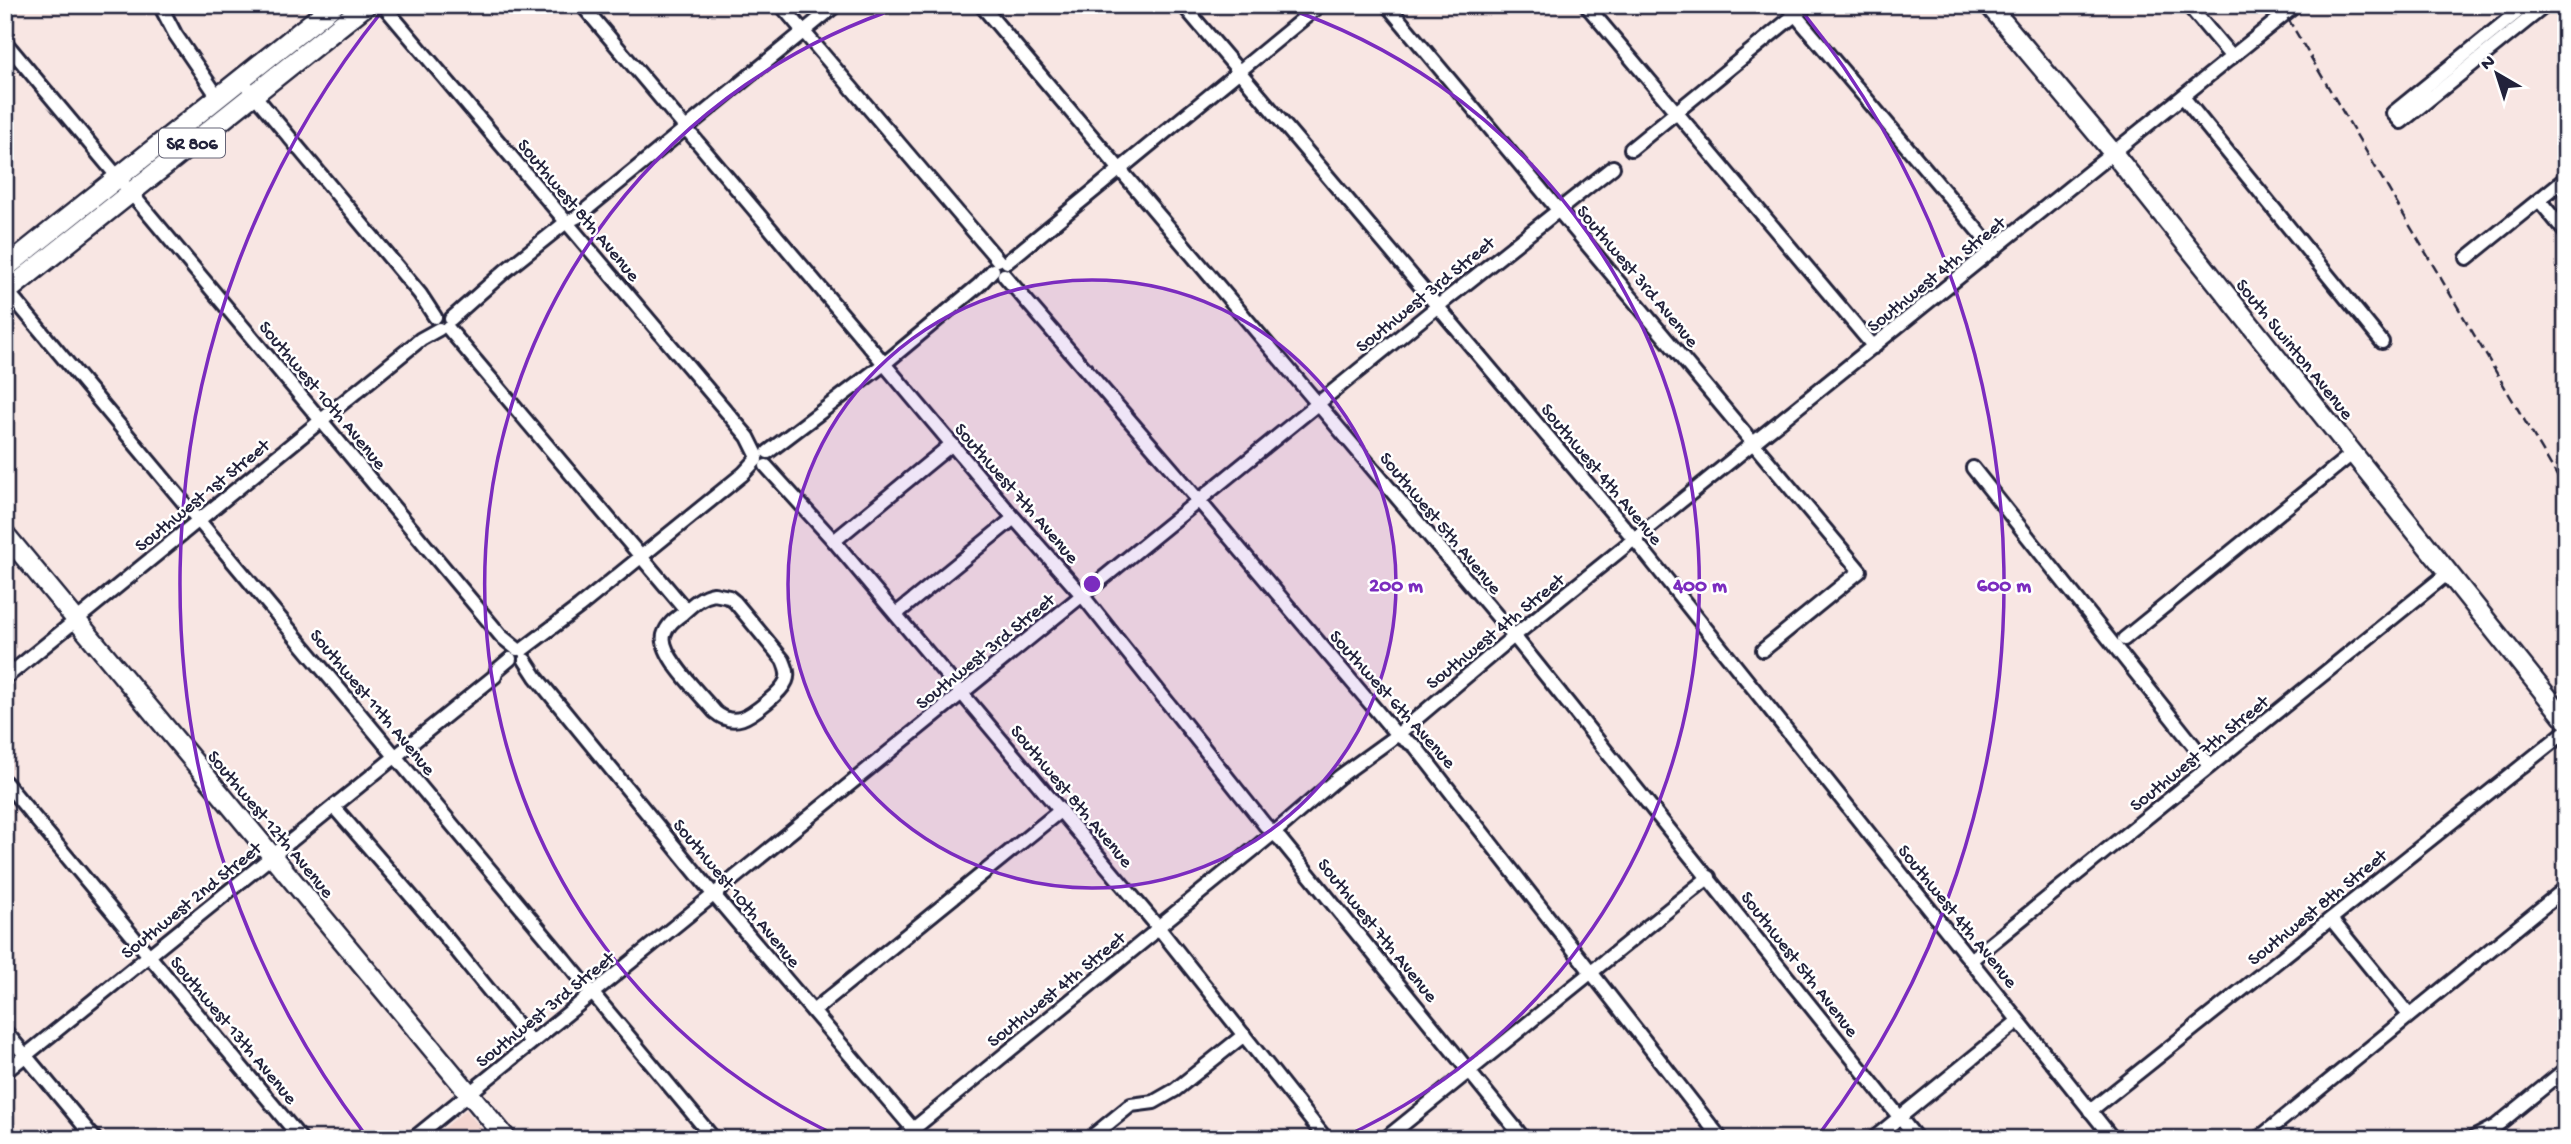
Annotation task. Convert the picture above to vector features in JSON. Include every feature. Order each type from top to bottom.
[{"type":"main road","name":"SR 806","points":[[6,291],[218,97],[334,5]]},
{"type":"main road","name":"SR 806","points":[[5,268],[254,95],[366,5]]},
{"type":"street","points":[[160,5],[175,34],[218,97]]},
{"type":"street","name":"Southwest 8th Avenue","points":[[383,5],[764,458],[777,466],[783,483],[1158,927],[1326,1139]]},
{"type":"street","name":"Southwest 7th Avenue","points":[[582,5],[1082,595],[1265,825],[1275,832],[1524,1139]]},
{"type":"street","name":"Southwest 6th Avenue","points":[[781,5],[985,246],[986,253],[1001,267],[1397,735],[1415,747],[1721,1139]]},
{"type":"street","name":"Southwest 1st Street","points":[[5,678],[421,339],[461,302],[477,297],[836,5]]},
{"type":"street","name":"Southwest 5th Avenue","points":[[981,5],[1514,636],[1916,1139]]},
{"type":"street","name":"Southwest 4th Avenue","points":[[1183,5],[1635,540],[2113,1139]]},
{"type":"street","name":"Southwest 2nd Street","points":[[5,1072],[536,645],[541,636],[743,474],[789,443],[791,435],[884,364],[1321,5]]},
{"type":"street","name":"Southwest 3rd Avenue","points":[[1387,5],[1860,571],[1763,650]]},
{"type":"street","points":[[1586,5],[1874,347]]},
{"type":"street","points":[[1631,149],[1791,10],[1807,5]]},
{"type":"street","name":"South Swinton Avenue","points":[[1989,5],[2114,154],[2566,719]]},
{"type":"street","points":[[2188,5],[2232,57]]},
{"type":"street","name":"Southwest 4th Street","points":[[901,1139],[1152,935],[1158,927],[1339,777],[1397,735],[1514,636],[2296,5]]},
{"type":"street","points":[[2526,5],[2393,113],[2401,122],[2546,5]]},
{"type":"street","points":[[1791,10],[1994,250]]},
{"type":"street","name":"Southwest 10th Avenue","points":[[5,42],[536,677],[714,895],[913,1129]]},
{"type":"street","points":[[241,79],[686,610]]},
{"type":"street","points":[[2183,97],[2382,342]]},
{"type":"street","name":"Southwest 3rd Street","points":[[414,1139],[1438,306],[1613,167]]},
{"type":"street","points":[[2467,258],[2566,178]]},
{"type":"street","points":[[2539,200],[2566,233]]},
{"type":"street","name":"Southwest 11th Avenue","points":[[6,291],[714,1139]]},
{"type":"street","points":[[834,541],[952,444]]},
{"type":"street","points":[[2124,639],[2353,453]]},
{"type":"street","points":[[1973,468],[2210,766]]},
{"type":"street","points":[[896,614],[1014,518]]},
{"type":"street","name":"Southwest 12th Avenue","points":[[5,534],[507,1139]]},
{"type":"street","name":"Southwest 7th Street","points":[[1970,960],[2448,573]]},
{"type":"street","points":[[722,594],[729,597],[783,660],[787,675],[778,693],[743,719],[728,720],[715,712],[665,649],[664,634],[686,610],[707,595],[722,594]]},
{"type":"street","name":"Southwest 8th Street","points":[[2090,1111],[2566,731]]},
{"type":"street","name":"Southwest 13th Avenue","points":[[5,782],[301,1139]]},
{"type":"street","points":[[334,807],[432,920],[531,1042]]},
{"type":"street","points":[[813,1011],[1061,810]]},
{"type":"street","points":[[1385,1139],[1589,971],[1709,877]]},
{"type":"street","points":[[2258,1139],[2566,888]]},
{"type":"street","points":[[2331,919],[2409,1015]]},
{"type":"street","points":[[1873,1139],[2018,1021]]},
{"type":"street","points":[[5,1031],[94,1139]]},
{"type":"street","points":[[1089,1139],[1131,1105],[1154,1102],[1175,1090],[1244,1035]]},
{"type":"street","points":[[2472,1139],[2496,1126],[2566,1069]]},
{"type":"shaded area","points":[[466,1110],[490,1139],[431,1139]]},
{"type":"railway","points":[[2280,5],[2566,491]]}]
